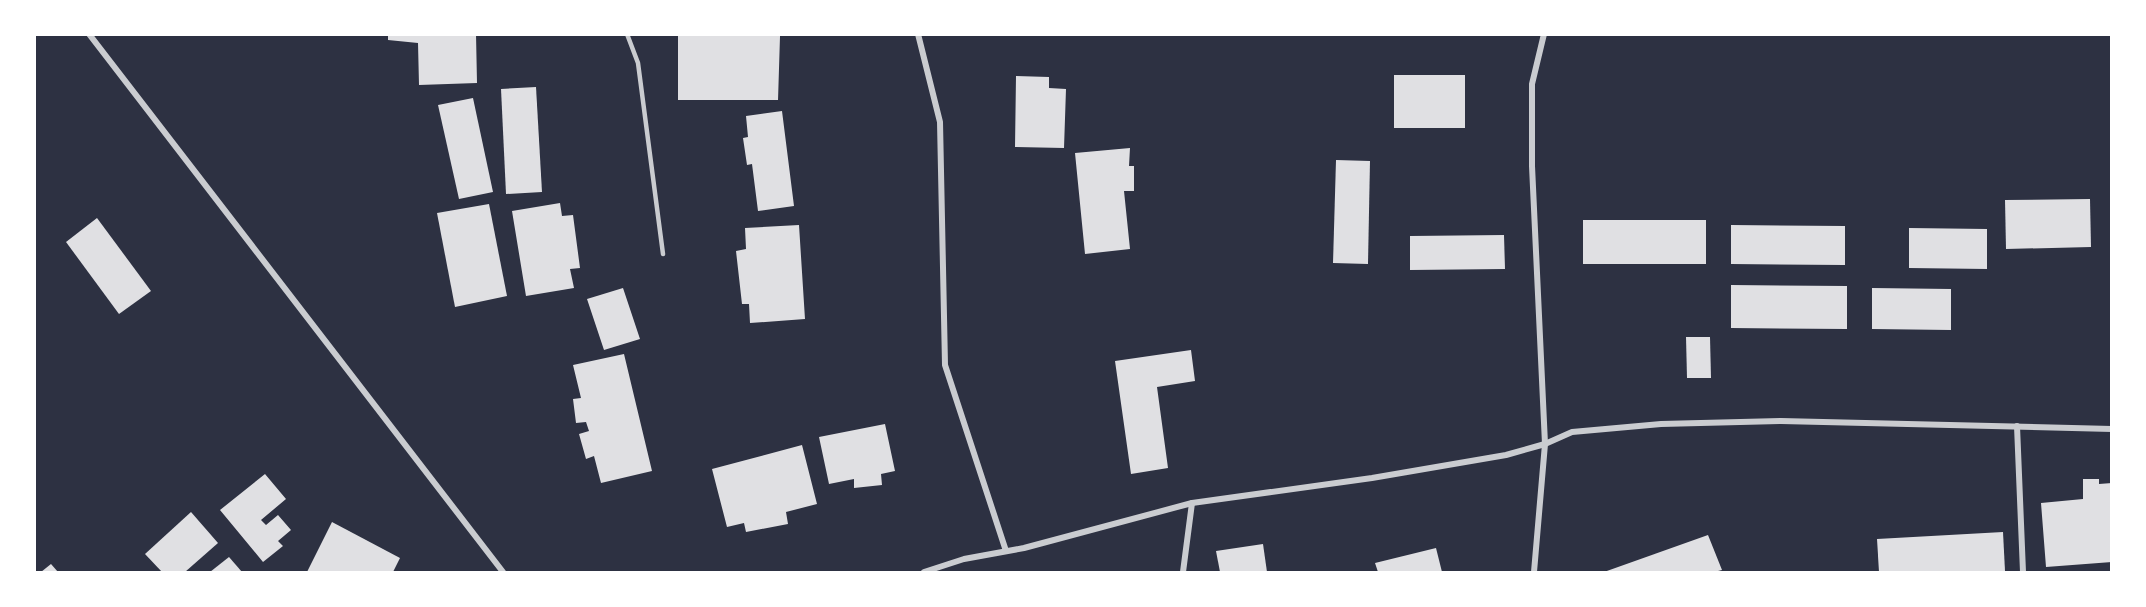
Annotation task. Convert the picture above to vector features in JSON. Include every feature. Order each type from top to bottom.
[{"type":"street","points":[[89,34],[502,573]]},
{"type":"street","points":[[918,34],[940,122],[945,365],[1006,551]]},
{"type":"street","points":[[1534,573],[1545,444],[1532,166],[1532,84],[1544,34]]},
{"type":"street","points":[[924,573],[964,559],[1006,551],[1192,503],[1372,478],[1506,456],[1545,444],[1572,432],[1672,424],[1781,421],[2112,429]]},
{"type":"street","points":[[2017,426],[2023,573]]},
{"type":"street","points":[[1183,573],[1192,503]]},
{"type":"lane","points":[[627,34],[638,63],[663,254]]},
{"type":"building","points":[[388,34],[476,34],[477,83],[419,85],[418,43],[388,40]]},
{"type":"building","points":[[678,34],[780,36],[778,100],[678,100]]},
{"type":"building","points":[[1394,75],[1465,75],[1465,128],[1394,128]]},
{"type":"building","points":[[1016,76],[1049,77],[1049,88],[1066,89],[1064,148],[1015,147]]},
{"type":"building","points":[[536,87],[542,192],[506,194],[501,89]]},
{"type":"building","points":[[473,98],[493,192],[459,199],[438,105]]},
{"type":"building","points":[[782,111],[794,206],[758,211],[752,164],[747,165],[743,138],[748,137],[746,116]]},
{"type":"building","points":[[1130,148],[1129,166],[1134,166],[1134,191],[1124,191],[1130,249],[1085,254],[1075,153]]},
{"type":"building","points":[[1336,160],[1370,161],[1368,264],[1333,263]]},
{"type":"building","points":[[2090,199],[2091,247],[2006,249],[2005,200]]},
{"type":"building","points":[[560,203],[562,216],[573,215],[580,268],[570,269],[574,288],[526,296],[512,211]]},
{"type":"building","points":[[489,204],[507,296],[455,307],[437,213]]},
{"type":"building","points":[[97,218],[151,291],[119,314],[66,242]]},
{"type":"building","points":[[1583,220],[1706,220],[1706,264],[1583,264]]},
{"type":"building","points":[[799,225],[805,319],[750,323],[749,304],[742,304],[736,251],[746,249],[745,228]]},
{"type":"building","points":[[1731,225],[1845,226],[1845,265],[1731,264]]},
{"type":"building","points":[[1909,228],[1987,229],[1987,269],[1909,268]]},
{"type":"building","points":[[1504,235],[1505,269],[1410,270],[1410,236]]},
{"type":"building","points":[[1731,285],[1847,286],[1847,329],[1731,328]]},
{"type":"building","points":[[623,288],[640,339],[604,350],[587,299]]},
{"type":"building","points":[[1872,288],[1951,289],[1951,330],[1872,329]]},
{"type":"building","points":[[1686,337],[1710,337],[1711,378],[1687,378]]},
{"type":"building","points":[[1191,350],[1195,381],[1157,387],[1168,468],[1131,474],[1115,361]]},
{"type":"building","points":[[624,354],[652,471],[601,483],[594,456],[586,459],[579,434],[589,431],[586,422],[576,423],[573,399],[581,398],[573,365]]},
{"type":"building","points":[[885,424],[895,471],[881,474],[882,485],[854,488],[854,479],[829,484],[819,437]]},
{"type":"building","points":[[802,445],[817,504],[786,512],[788,524],[746,532],[744,523],[727,527],[712,469]]},
{"type":"building","points":[[265,474],[286,499],[261,520],[266,525],[278,515],[291,530],[278,541],[283,546],[263,562],[220,510]]},
{"type":"building","points":[[2083,479],[2099,479],[2099,484],[2112,483],[2112,562],[2046,567],[2041,503],[2083,499]]},
{"type":"building","points":[[191,512],[218,543],[185,572],[162,572],[145,554]]},
{"type":"building","points":[[332,522],[400,558],[393,572],[307,572]]},
{"type":"building","points":[[2003,532],[2005,571],[1879,572],[1877,539]]},
{"type":"building","points":[[1708,535],[1722,570],[1714,572],[1604,572]]},
{"type":"building","points":[[1263,544],[1267,572],[1220,572],[1216,551]]},
{"type":"building","points":[[1436,548],[1442,572],[1378,572],[1375,563]]},
{"type":"building","points":[[229,557],[242,572],[210,572]]},
{"type":"building","points":[[51,564],[58,572],[41,572]]}]
